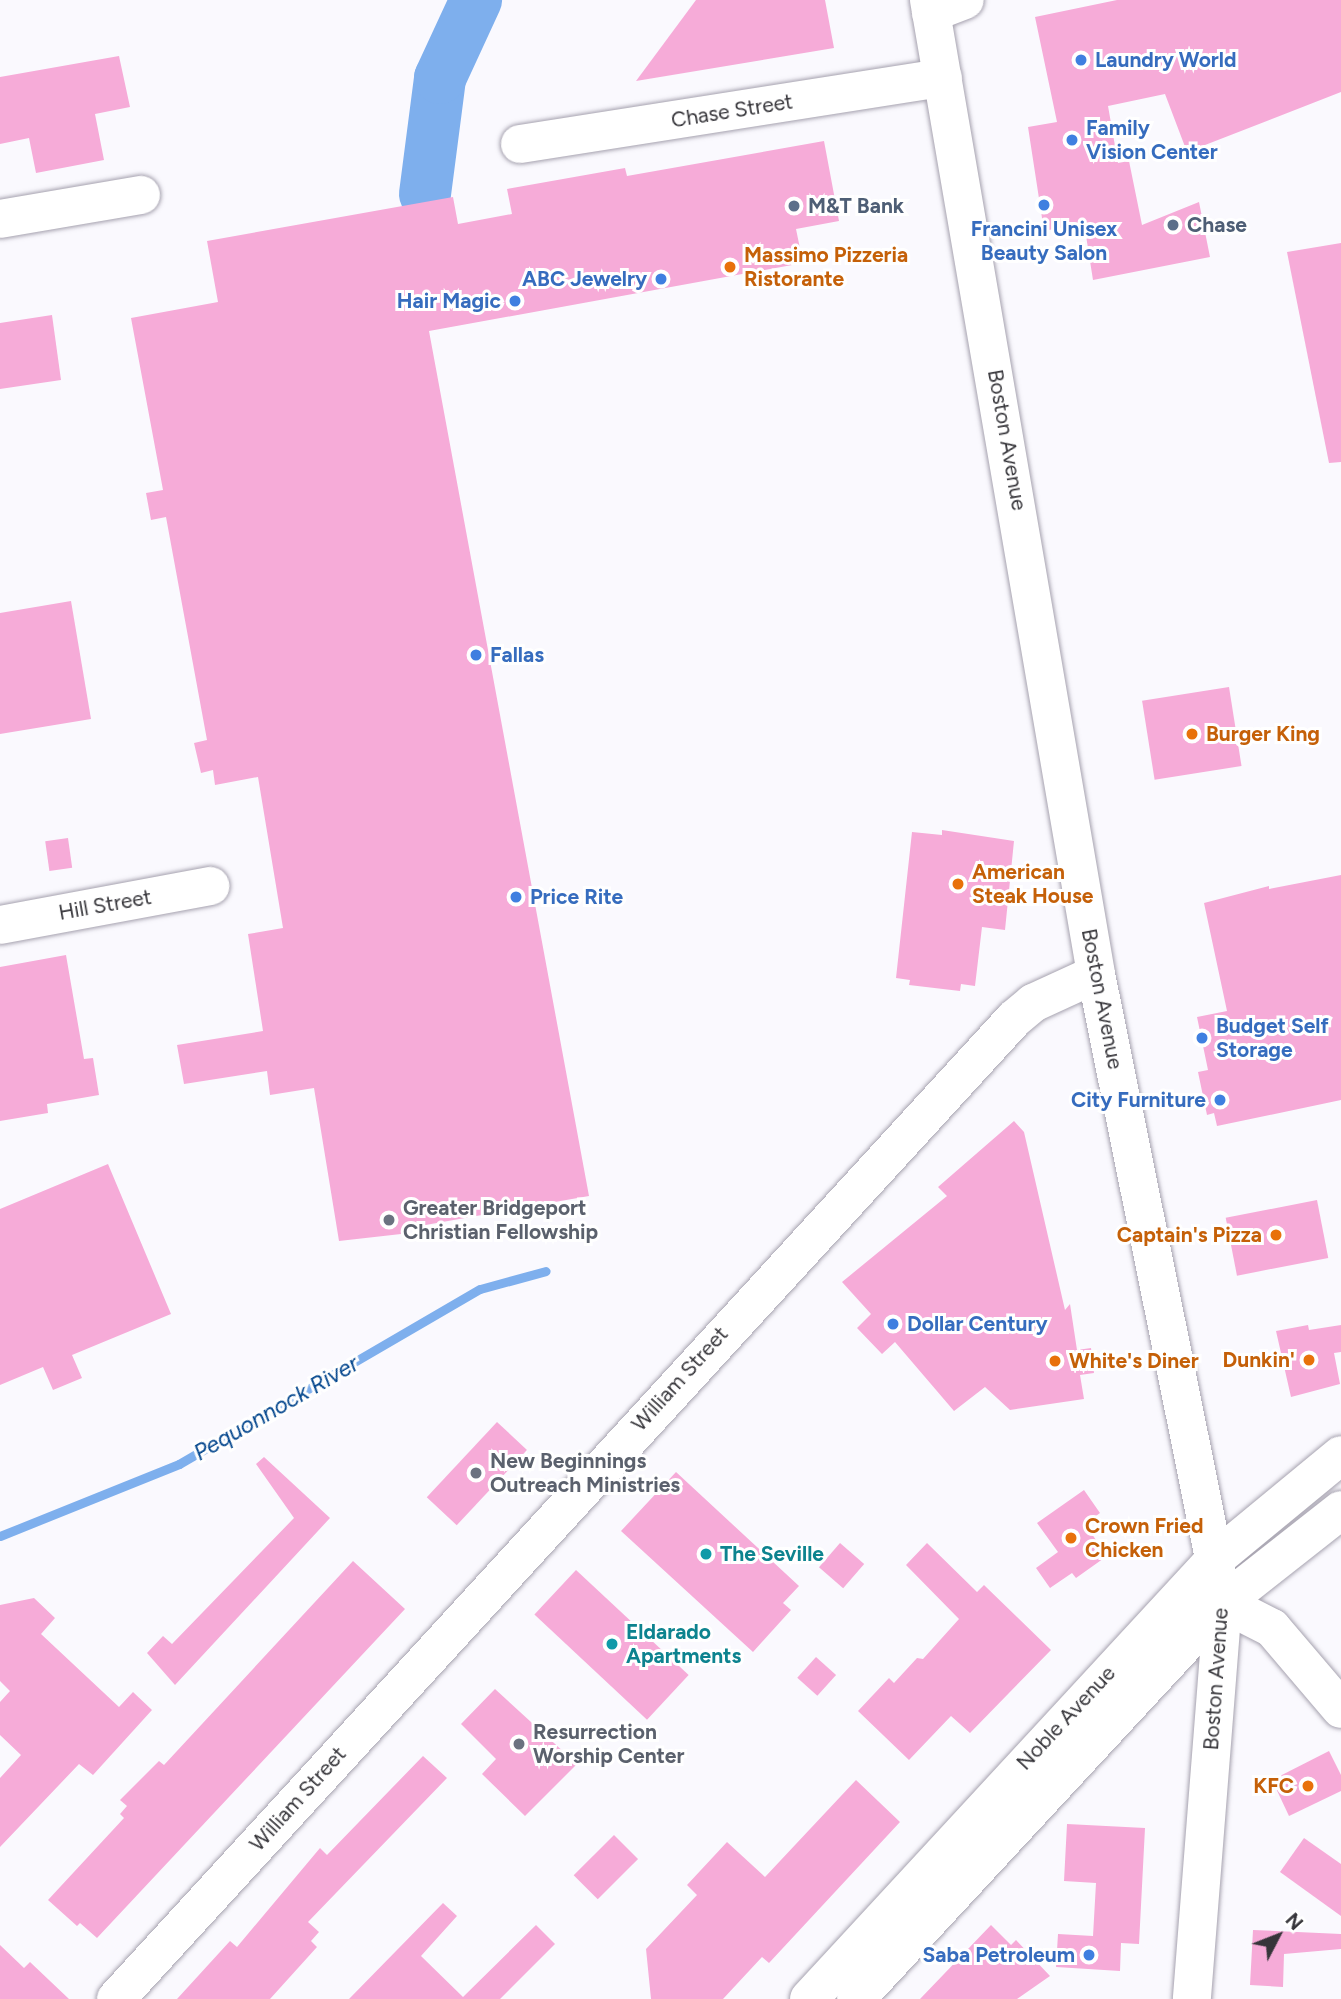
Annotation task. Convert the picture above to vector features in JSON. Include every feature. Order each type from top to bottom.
[{"type":"main road","name":"Boston Avenue","points":[[942,4],[943,78],[1096,974],[1223,1603],[1192,1999]]},
{"type":"main road","name":"Chase Street","points":[[520,144],[943,78]]},
{"type":"main road","points":[[0,219],[141,195]]},
{"type":"main road","name":"Hill Street","points":[[0,925],[210,886]]},
{"type":"main road","name":"William Street","points":[[116,1999],[1014,1019],[1032,1003],[1096,974]]},
{"type":"main road","name":"Noble Avenue","points":[[809,1999],[1215,1559],[1341,1455]]},
{"type":"main road","name":"Noble Avenue","points":[[856,1999],[1223,1603],[1341,1510]]},
{"type":"main road","points":[[1223,1603],[1272,1628],[1341,1709]]},
{"type":"building","points":[[696,0],[825,0],[834,48],[636,81]]},
{"type":"building","points":[[1117,0],[1341,0],[1341,92],[1187,152],[1165,94],[1108,106],[1118,163],[1129,161],[1142,225],[1199,202],[1210,257],[1093,280],[1084,223],[1044,231],[1028,127],[1057,122],[1035,17]]},
{"type":"building","points":[[119,56],[130,107],[95,114],[104,160],[36,173],[29,138],[0,144],[0,77]]},
{"type":"building","points":[[824,141],[839,221],[796,229],[803,263],[429,331],[589,1196],[403,1229],[401,1234],[339,1241],[314,1088],[270,1095],[267,1071],[184,1084],[177,1045],[263,1031],[248,934],[283,928],[258,777],[215,785],[213,770],[201,773],[194,743],[207,740],[166,517],[151,520],[146,493],[163,490],[131,318],[218,302],[207,241],[453,197],[458,224],[512,214],[507,189],[625,168],[627,176]]},
{"type":"building","points":[[1341,243],[1341,462],[1329,463],[1287,252]]},
{"type":"building","points":[[52,315],[61,380],[0,389],[0,323]]},
{"type":"building","points":[[71,601],[91,719],[0,734],[0,613]]},
{"type":"building","name":"Burger King","points":[[1229,687],[1242,766],[1155,780],[1142,701]]},
{"type":"building","name":"American Steak House","points":[[942,830],[1014,841],[1005,930],[982,927],[975,986],[961,984],[960,991],[909,985],[910,980],[896,978],[912,832],[942,835]]},
{"type":"building","points":[[68,838],[72,868],[49,871],[45,841]]},
{"type":"building","points":[[1341,875],[1341,1100],[1217,1126],[1214,1113],[1207,1115],[1198,1072],[1208,1070],[1197,1017],[1227,1011],[1204,903],[1269,886],[1269,889]]},
{"type":"building","points":[[66,955],[84,1059],[93,1058],[99,1095],[47,1104],[48,1113],[0,1121],[0,967]]},
{"type":"building","points":[[1014,1121],[1024,1132],[1065,1310],[1070,1304],[1077,1350],[1091,1348],[1094,1373],[1080,1375],[1084,1399],[1010,1410],[985,1387],[954,1411],[895,1342],[882,1354],[857,1328],[871,1314],[842,1282],[947,1196],[938,1187]]},
{"type":"building","points":[[108,1164],[171,1314],[72,1355],[82,1378],[53,1390],[43,1367],[0,1385],[0,1209]]},
{"type":"building","name":"Captain's Pizza","points":[[1317,1200],[1328,1258],[1237,1276],[1226,1218]]},
{"type":"building","name":"Dunkin'","points":[[1308,1325],[1309,1330],[1341,1325],[1341,1352],[1334,1353],[1340,1384],[1291,1397],[1276,1331]]},
{"type":"building","name":"New Beginnings Outreach Ministries","points":[[497,1422],[527,1450],[457,1525],[427,1497]]},
{"type":"building","points":[[264,1457],[330,1518],[175,1685],[147,1653],[163,1636],[172,1644],[294,1518],[256,1464]]},
{"type":"building","name":"The Seville","points":[[676,1472],[799,1586],[783,1603],[791,1610],[753,1652],[621,1531]]},
{"type":"building","name":"Crown Fried Chicken","points":[[1084,1490],[1100,1513],[1085,1524],[1107,1556],[1076,1578],[1072,1573],[1050,1588],[1036,1568],[1058,1552],[1037,1523]]},
{"type":"building","points":[[840,1543],[864,1564],[843,1588],[819,1567]]},
{"type":"building","points":[[927,1543],[977,1592],[984,1585],[1051,1650],[970,1733],[951,1716],[909,1760],[858,1711],[889,1678],[894,1683],[917,1658],[923,1659],[959,1619],[906,1565]]},
{"type":"building","points":[[353,1561],[405,1609],[97,1938],[80,1923],[77,1926],[48,1900],[124,1818],[120,1814],[127,1806],[120,1800],[159,1761],[164,1765]]},
{"type":"building","name":"Eldarado Apartments","points":[[576,1570],[689,1675],[647,1720],[534,1615]]},
{"type":"building","points":[[34,1598],[55,1618],[41,1634],[119,1707],[133,1692],[152,1710],[93,1775],[79,1764],[0,1847],[0,1778],[21,1755],[0,1735],[0,1702],[10,1691],[0,1681],[0,1605]]},
{"type":"building","points":[[816,1657],[836,1675],[817,1696],[797,1678]]},
{"type":"building","name":"Resurrection Worship Center","points":[[495,1689],[577,1764],[525,1816],[482,1774],[496,1759],[461,1724]]},
{"type":"building","name":"KFC","points":[[1329,1751],[1341,1775],[1341,1791],[1289,1816],[1272,1780]]},
{"type":"building","points":[[423,1756],[447,1778],[308,1922],[319,1932],[311,1941],[317,1947],[270,1999],[177,1999],[230,1941],[237,1947],[320,1848],[327,1855]]},
{"type":"building","points":[[856,1780],[900,1822],[769,1963],[762,1957],[723,1999],[651,1999],[646,1949],[697,1895],[687,1885],[727,1842],[765,1877]]},
{"type":"building","points":[[1067,1824],[1145,1828],[1139,1944],[1121,1943],[1120,1971],[1056,1967],[1058,1934],[1093,1936],[1096,1883],[1064,1881]]},
{"type":"building","points":[[614,1835],[638,1859],[598,1899],[574,1875]]},
{"type":"building","points":[[1304,1838],[1341,1864],[1341,1916],[1280,1872]]},
{"type":"building","points":[[443,1903],[457,1916],[421,1956],[463,1997],[536,1925],[555,1944],[500,1999],[349,1999]]},
{"type":"building","points":[[991,1925],[1011,1945],[1016,1940],[1050,1976],[1017,1999],[920,1999]]},
{"type":"building","points":[[1253,1930],[1341,1934],[1341,1949],[1284,1954],[1283,1987],[1250,1985]]},
{"type":"building","points":[[0,1945],[24,1968],[30,1962],[69,1999],[0,1999]]},
{"type":"waterway","name":"Pequonnock River","points":[[425,194],[440,78],[476,0]]},
{"type":"waterway","name":"Pequonnock River","points":[[0,1536],[179,1464],[480,1289],[546,1271]]},
{"type":"place","name":"Laundry World","points":[[1081,60]]},
{"type":"place","name":"Family Vision Center","points":[[1072,140]]},
{"type":"place","name":"Francini Unisex Beauty Salon","points":[[1044,205]]},
{"type":"place","name":"M&T Bank","points":[[794,206]]},
{"type":"place","name":"Chase","points":[[1173,225]]},
{"type":"place","name":"Massimo Pizzeria Ristorante","points":[[730,267]]},
{"type":"place","name":"ABC Jewelry","points":[[661,279]]},
{"type":"place","name":"Hair Magic","points":[[515,301]]},
{"type":"place","name":"Fallas","points":[[476,655]]},
{"type":"place","name":"Burger King","points":[[1192,734]]},
{"type":"place","name":"American Steak House","points":[[958,884]]},
{"type":"place","name":"Price Rite","points":[[516,897]]},
{"type":"place","name":"Budget Self Storage","points":[[1202,1038]]},
{"type":"place","name":"City Furniture","points":[[1220,1100]]},
{"type":"place","name":"Greater Bridgeport Christian Fellowship","points":[[389,1220]]},
{"type":"place","name":"Captain's Pizza","points":[[1276,1235]]},
{"type":"place","name":"Dollar Century","points":[[893,1324]]},
{"type":"place","name":"Dunkin'","points":[[1309,1360]]},
{"type":"place","name":"White's Diner","points":[[1055,1361]]},
{"type":"place","name":"New Beginnings Outreach Ministries","points":[[476,1473]]},
{"type":"place","name":"Crown Fried Chicken","points":[[1071,1538]]},
{"type":"place","name":"The Seville","points":[[706,1554]]},
{"type":"place","name":"Eldarado Apartments","points":[[612,1644]]},
{"type":"place","name":"Resurrection Worship Center","points":[[519,1744]]},
{"type":"place","name":"KFC","points":[[1308,1786]]},
{"type":"place","name":"Saba Petroleum","points":[[1089,1955]]}]
